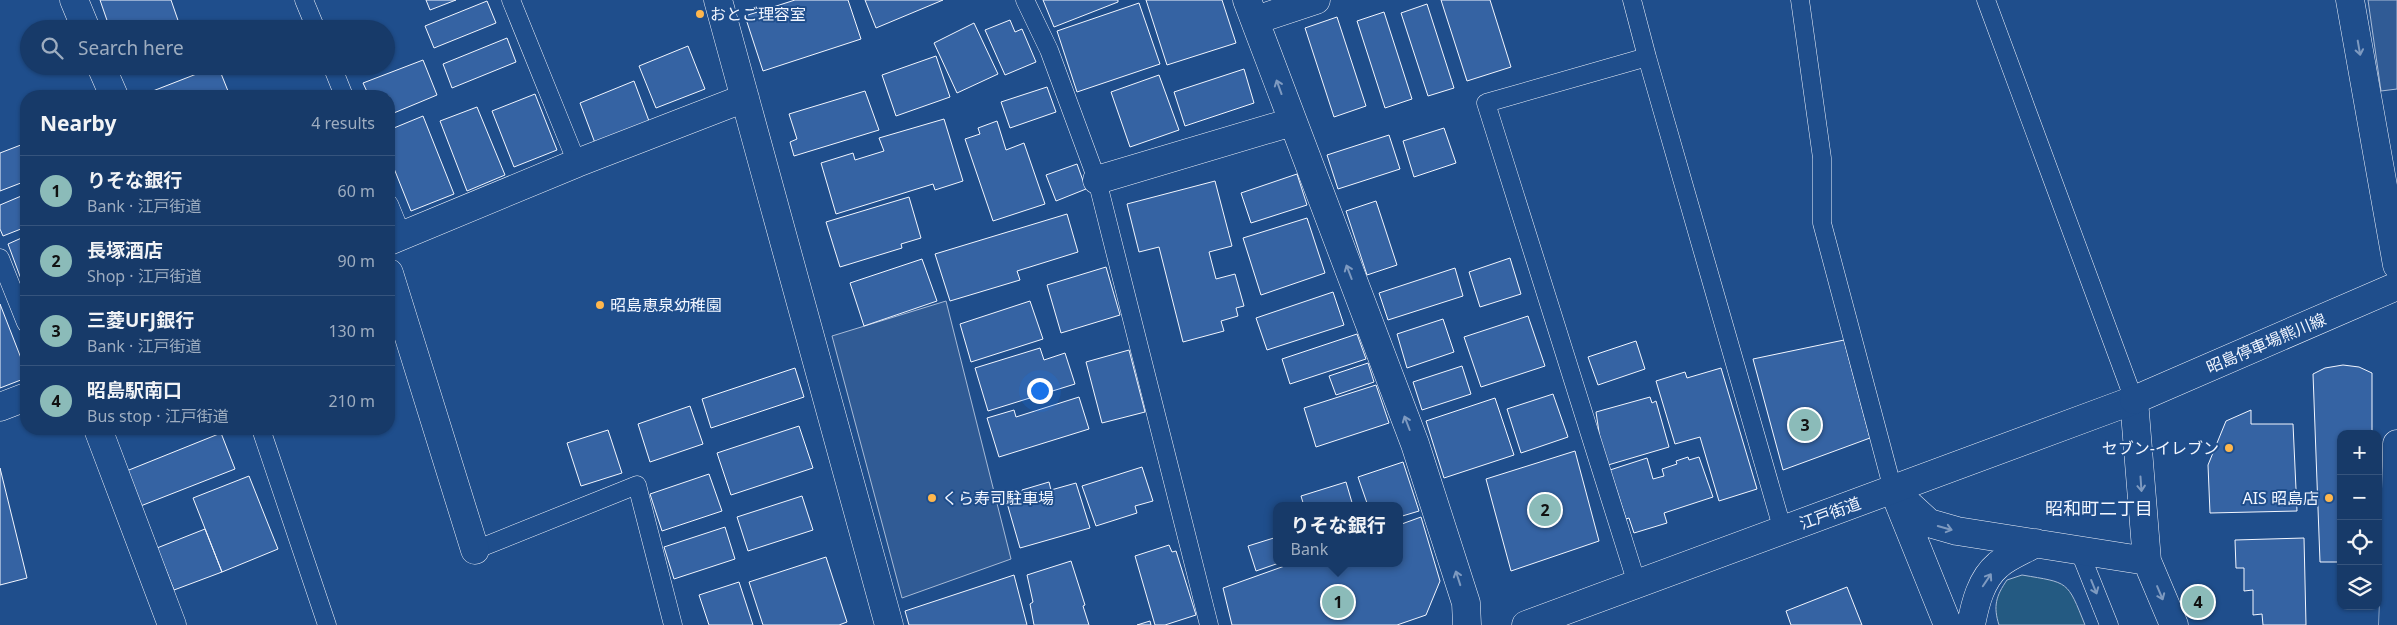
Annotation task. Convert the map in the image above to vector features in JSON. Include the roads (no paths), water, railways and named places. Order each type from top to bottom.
[{"type":"street","points":[[74,0],[82,20]]},
{"type":"street","points":[[718,0],[889,625]]},
{"type":"street","points":[[1316,0],[1251,10],[1415,444],[1466,603],[1467,625]]},
{"type":"street","points":[[2350,0],[2397,265]]},
{"type":"street","points":[[105,75],[111,90]]},
{"type":"street","points":[[395,239],[577,163],[745,98]]},
{"type":"street","points":[[1097,180],[1292,122]]},
{"type":"street","name":"昭島停車場熊川線","points":[[2134,400],[2397,286]]},
{"type":"street","points":[[395,292],[475,550]]},
{"type":"street","points":[[0,408],[20,400]]},
{"type":"street","points":[[2134,400],[2147,561],[2174,625]]},
{"type":"street","name":"江戸街道","points":[[1526,625],[2134,400]]},
{"type":"street","points":[[100,435],[172,625]]},
{"type":"street","points":[[2393,625],[2397,444]]},
{"type":"street","points":[[1893,490],[1929,523],[1957,531],[2147,561]]},
{"type":"street","points":[[1893,490],[1911,530],[1948,625]]},
{"type":"street","points":[[1971,625],[1974,607],[1984,583],[1993,571],[1998,565],[2036,543]]},
{"type":"lane","points":[[304,0],[312,20]]},
{"type":"lane","points":[[511,0],[577,163]]},
{"type":"lane","points":[[1024,0],[1049,50],[1097,180],[1209,625]]},
{"type":"lane","points":[[1632,0],[1783,531]]},
{"type":"lane","points":[[1800,0],[1822,158],[1822,223],[1893,490]]},
{"type":"lane","points":[[1986,0],[2134,400]]},
{"type":"lane","points":[[1637,584],[1486,103],[1647,57]]},
{"type":"lane","points":[[336,75],[342,90]]},
{"type":"lane","points":[[0,258],[20,309]]},
{"type":"lane","points":[[263,435],[327,625]]},
{"type":"lane","points":[[475,550],[637,485],[673,625]]},
{"type":"lane","points":[[2079,550],[2109,625]]},
{"type":"place","name":"おとご理容室","points":[[700,14]]},
{"type":"place","name":"昭島恵泉幼稚園","points":[[600,305]]},
{"type":"place","name":"三菱UFJ銀行","points":[[1805,425]]},
{"type":"place","name":"セブン-イレブン","points":[[2229,448]]},
{"type":"place","name":"くら寿司駐車場","points":[[932,498]]},
{"type":"place","name":"AIS 昭島店","points":[[2329,498]]},
{"type":"place","name":"長塚酒店","points":[[1545,510]]},
{"type":"place","name":"りそな銀行","points":[[1338,602]]},
{"type":"place","name":"昭島駅南口","points":[[2198,602]]},
{"type":"district","name":"昭和町二丁目","points":[[2099,509]]}]
